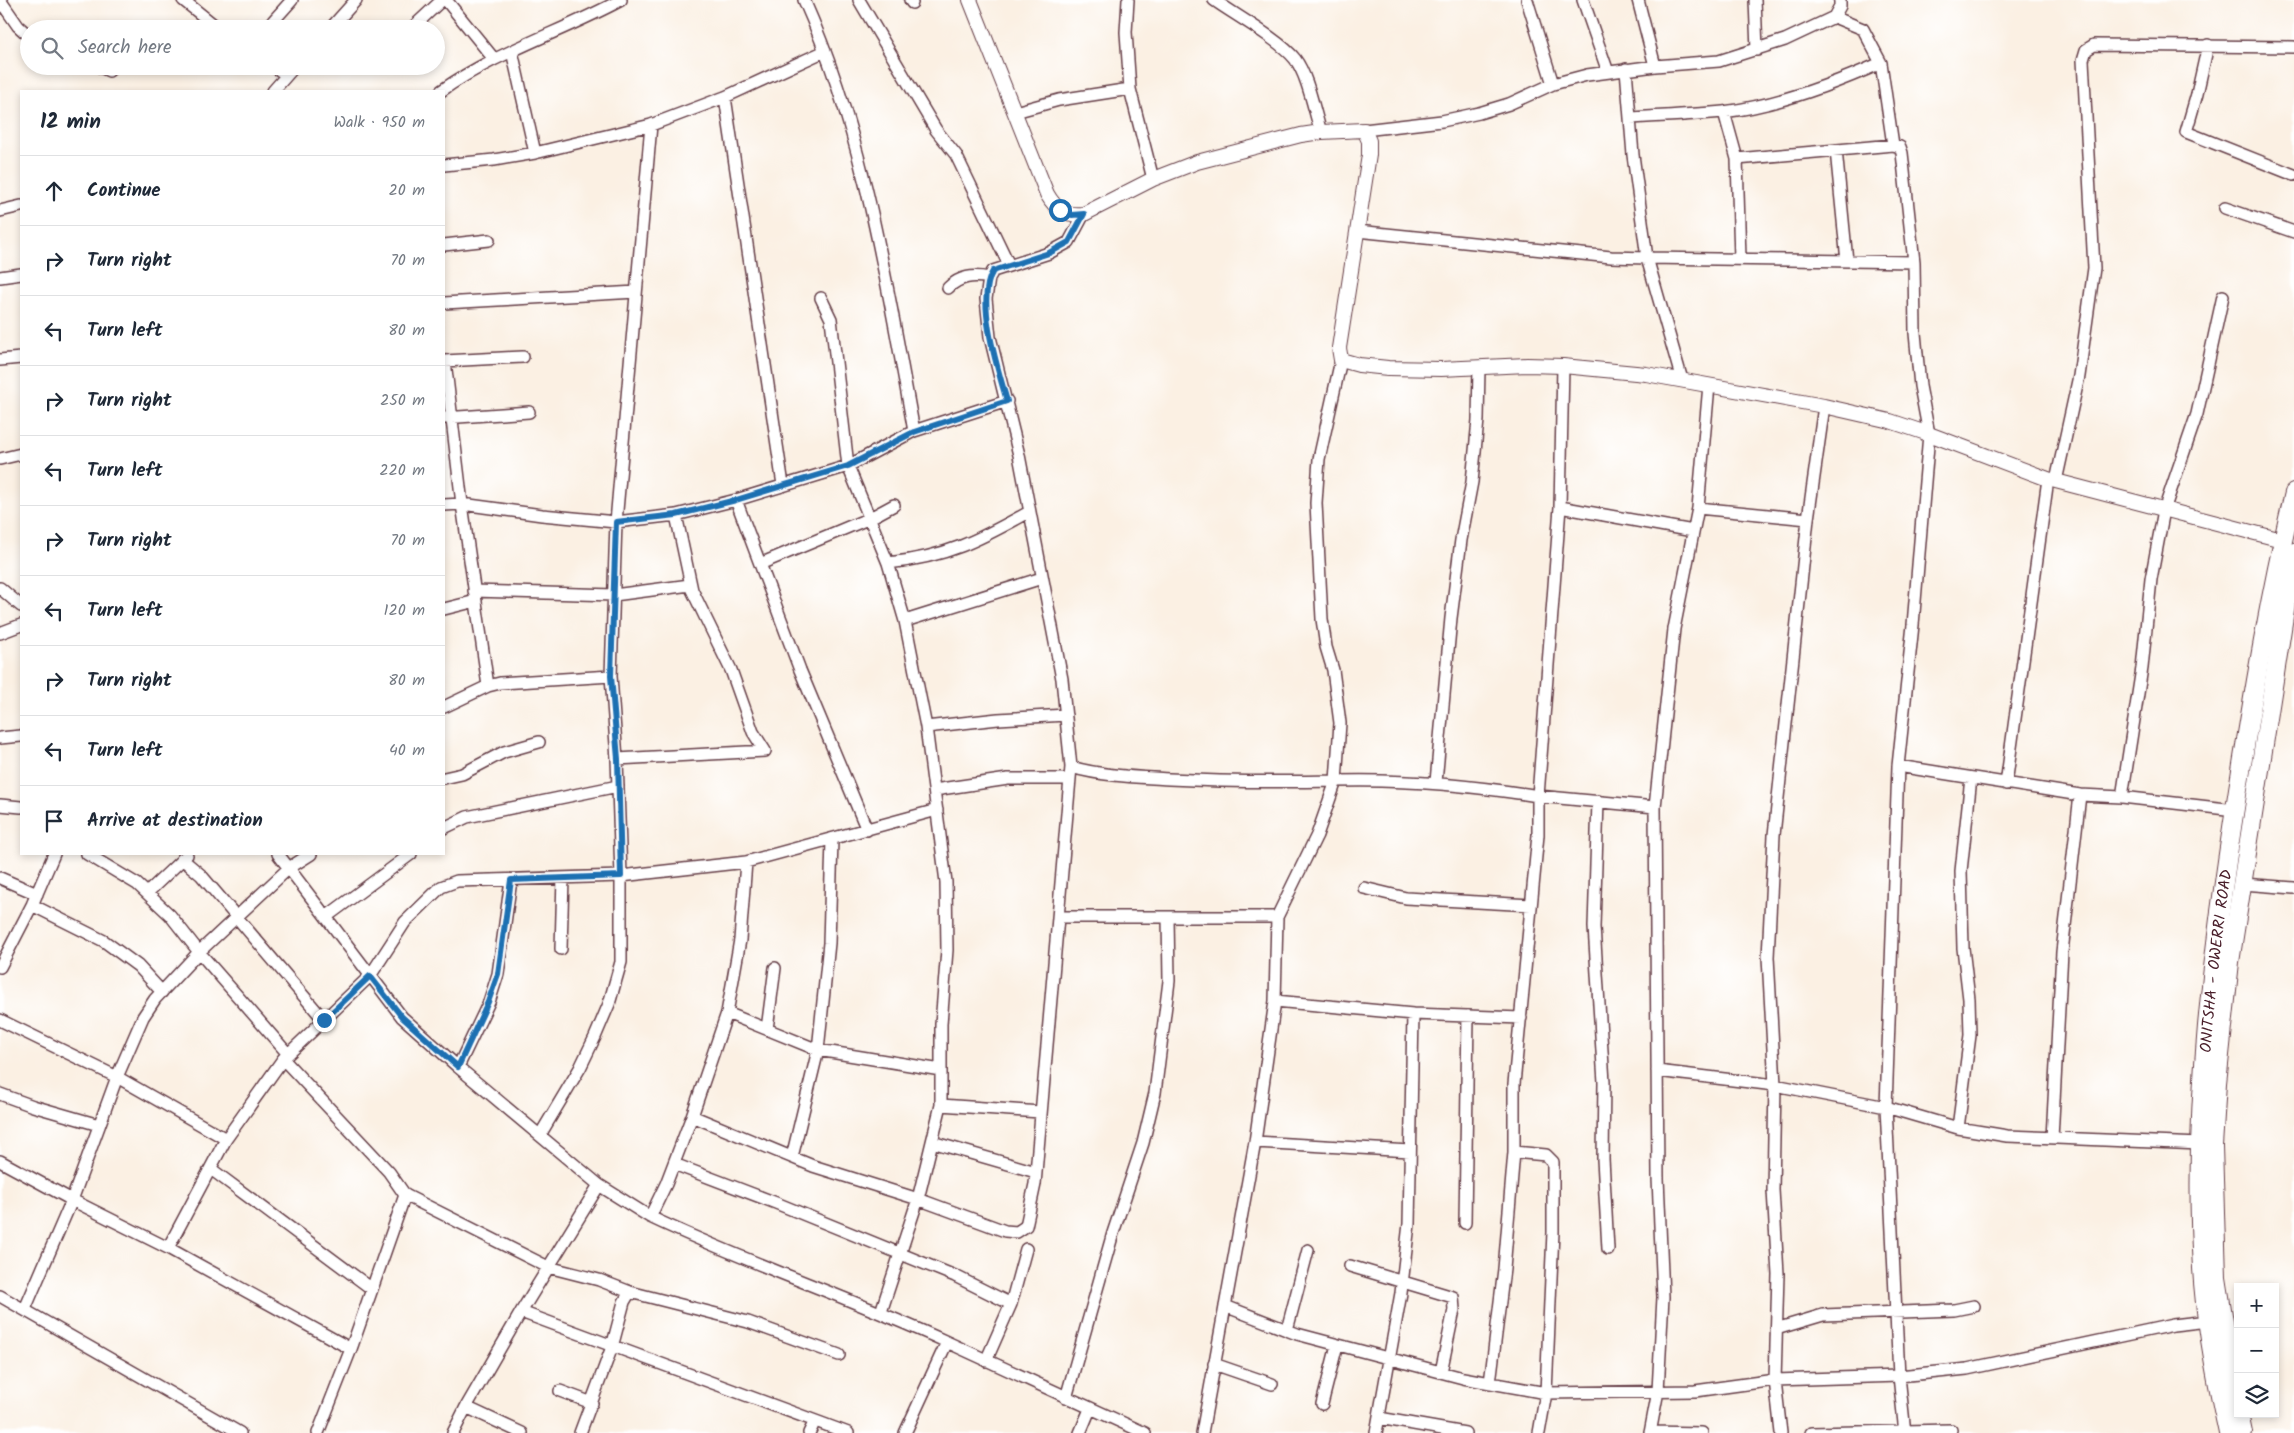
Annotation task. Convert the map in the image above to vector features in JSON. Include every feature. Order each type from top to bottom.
[{"type":"highway","name":"ONITSHA - OWERRI ROAD","points":[[2234,1384],[2217,1278],[2213,1146],[2217,1083],[2226,995],[2291,552],[2294,493]]},
{"type":"highway","name":"ONITSHA - OWERRI ROAD","points":[[2228,1433],[2218,1392],[2202,1269],[2201,1144],[2206,1039],[2222,898],[2257,671],[2291,552]]},
{"type":"highway","points":[[2240,1418],[2244,1433]]},
{"type":"street","points":[[0,0],[20,28]]},
{"type":"street","points":[[182,0],[208,20]]},
{"type":"street","points":[[274,20],[292,0]]},
{"type":"street","points":[[338,20],[356,0]]},
{"type":"street","points":[[421,20],[442,0]]},
{"type":"street","points":[[446,0],[494,59]]},
{"type":"street","points":[[442,90],[494,59],[594,15],[621,0]]},
{"type":"street","points":[[804,0],[824,51],[862,165],[914,432]]},
{"type":"street","points":[[859,0],[936,130],[956,156],[1009,266]]},
{"type":"street","points":[[970,0],[1052,203],[1064,212],[1072,215],[1084,214],[1153,179],[1197,162],[1321,132],[1364,130],[1442,121],[1509,104],[1552,84],[1626,69],[1719,61],[1786,40],[1834,17],[1840,6],[1840,0]]},
{"type":"street","points":[[1128,0],[1126,32],[1130,90],[1153,179]]},
{"type":"street","points":[[1214,0],[1281,46],[1295,59],[1321,132]]},
{"type":"street","points":[[1527,0],[1552,84]]},
{"type":"street","points":[[1583,0],[1608,72]]},
{"type":"street","points":[[1638,0],[1655,66]]},
{"type":"street","points":[[1755,0],[1758,50]]},
{"type":"street","points":[[1834,17],[1863,29],[1881,63],[1893,144]]},
{"type":"street","points":[[2006,784],[2052,480],[2079,376],[2094,268],[2084,60],[2086,50],[2094,45],[2294,47]]},
{"type":"street","points":[[2208,46],[2186,132],[2294,175]]},
{"type":"street","points":[[512,50],[535,153]]},
{"type":"street","points":[[445,165],[494,160],[535,153],[650,125],[725,97],[824,51]]},
{"type":"street","points":[[1630,118],[1724,112],[1792,96],[1846,79],[1881,63]]},
{"type":"street","points":[[1626,69],[1633,155],[1647,258],[1682,380]]},
{"type":"street","points":[[275,90],[288,75]]},
{"type":"street","points":[[1015,112],[1059,100],[1130,90]]},
{"type":"street","points":[[725,97],[782,485]]},
{"type":"street","points":[[1724,112],[1737,159],[1740,259]]},
{"type":"street","points":[[540,1135],[580,1068],[609,1004],[621,962],[618,759],[611,676],[616,522],[650,125]]},
{"type":"street","points":[[1202,1433],[1255,1142],[1275,1001],[1277,917],[1317,835],[1336,781],[1340,716],[1333,670],[1326,647],[1322,619],[1316,503],[1319,460],[1341,360],[1339,348],[1369,156],[1369,142],[1364,130]]},
{"type":"street","points":[[1737,159],[1893,144],[1900,147],[1902,153],[1914,262],[1915,333],[1920,386],[1929,434],[1913,625],[1898,766],[1886,1108],[1899,1376],[1905,1432]]},
{"type":"street","points":[[1836,150],[1848,261]]},
{"type":"street","points":[[0,211],[20,206]]},
{"type":"street","points":[[2225,208],[2294,232]]},
{"type":"street","points":[[692,1116],[792,1157],[1005,1231],[1017,1232],[1026,1226],[1036,1172],[1071,767],[1062,679],[1007,401],[990,337],[986,299],[988,278],[993,271],[1049,253],[1069,242],[1084,214]]},
{"type":"street","points":[[1357,231],[1601,256],[1914,262]]},
{"type":"street","points":[[445,246],[489,240]]},
{"type":"street","points":[[0,277],[20,274]]},
{"type":"street","points":[[948,288],[955,281],[974,275],[988,278]]},
{"type":"street","points":[[445,303],[636,292]]},
{"type":"street","points":[[2122,797],[2142,668],[2151,579],[2164,510],[2197,414],[2223,296]]},
{"type":"street","points":[[821,298],[831,319],[848,466],[888,563],[905,621],[926,727],[946,882],[946,950],[941,1024],[941,1105],[918,1200],[882,1312]]},
{"type":"street","points":[[488,686],[448,417],[445,361],[523,357]]},
{"type":"street","points":[[0,360],[20,358]]},
{"type":"street","points":[[1341,360],[1359,365],[1388,368],[1563,366],[1646,374],[1824,406],[1890,421],[2052,480],[2164,510],[2291,552]]},
{"type":"street","points":[[1490,1383],[1504,1269],[1514,1152],[1514,1084],[1538,835],[1538,796],[1560,507],[1563,366]]},
{"type":"street","points":[[1436,782],[1451,618],[1461,540],[1472,482],[1478,420],[1479,367]]},
{"type":"street","points":[[1702,1433],[1650,1432],[1658,1391],[1663,1297],[1658,1178],[1654,807],[1673,638],[1698,508],[1709,385]]},
{"type":"street","points":[[445,505],[462,504],[542,515],[616,522],[676,515],[736,500],[848,466],[914,432],[1007,401]]},
{"type":"street","points":[[1781,1433],[1775,1380],[1778,1274],[1773,1190],[1775,1085],[1768,957],[1774,835],[1808,519],[1824,406]]},
{"type":"street","points":[[448,417],[529,412]]},
{"type":"street","points":[[0,459],[20,454]]},
{"type":"street","points":[[736,500],[800,670],[867,830]]},
{"type":"street","points":[[760,564],[870,518],[894,505]]},
{"type":"street","points":[[1560,507],[1693,531]]},
{"type":"street","points":[[1698,508],[1808,519]]},
{"type":"street","points":[[888,563],[919,560],[948,552],[982,538],[1030,512]]},
{"type":"street","points":[[618,759],[766,751],[753,732],[731,670],[690,584],[676,515]]},
{"type":"street","points":[[905,621],[1042,578]]},
{"type":"street","points":[[445,609],[475,596],[614,595],[690,584]]},
{"type":"street","points":[[0,588],[20,605]]},
{"type":"street","points":[[0,633],[20,625]]},
{"type":"street","points":[[445,707],[488,686],[500,683],[611,676]]},
{"type":"street","points":[[926,727],[998,719],[1066,715]]},
{"type":"street","points":[[0,738],[20,736]]},
{"type":"street","points":[[445,778],[462,774],[504,752],[539,742]]},
{"type":"street","points":[[1898,766],[2080,795],[2122,797],[2235,810]]},
{"type":"street","points":[[1071,767],[1115,775],[1240,782],[1389,780],[1436,782],[1538,796],[1654,807]]},
{"type":"street","points":[[934,790],[1008,778],[1070,779]]},
{"type":"street","points":[[1958,1128],[1970,1035],[1969,999],[1963,948],[1961,871],[1971,778]]},
{"type":"street","points":[[445,828],[467,817],[618,786]]},
{"type":"street","points":[[2052,1138],[2062,952],[2080,795]]},
{"type":"street","points":[[1598,802],[1594,927],[1604,1082],[1603,1160],[1608,1249]]},
{"type":"street","points":[[0,805],[20,807]]},
{"type":"street","points":[[168,1248],[226,1139],[286,1056],[370,976],[405,922],[441,887],[457,881],[621,876],[746,862],[937,810]]},
{"type":"street","points":[[792,1157],[818,1050],[829,943],[832,840]]},
{"type":"street","points":[[0,967],[32,905],[54,855]]},
{"type":"street","points":[[90,855],[137,884],[170,915],[286,1056],[389,1172],[405,1195],[548,1267],[599,1280],[630,1292],[748,1322],[840,1355]]},
{"type":"street","points":[[279,855],[402,1017],[458,1067],[599,1185],[650,1217],[696,1239],[882,1312],[1145,1433]]},
{"type":"street","points":[[25,1309],[72,1200],[117,1077],[144,1017],[162,992],[199,952],[289,868],[309,855]]},
{"type":"street","points":[[326,917],[410,855]]},
{"type":"street","points":[[147,893],[185,856],[324,1020]]},
{"type":"street","points":[[650,1217],[674,1164],[727,1013],[740,940],[746,862]]},
{"type":"street","points":[[0,878],[37,894]]},
{"type":"street","points":[[561,949],[563,878]]},
{"type":"street","points":[[458,1067],[488,1002],[498,974],[511,880]]},
{"type":"street","points":[[2243,884],[2294,888]]},
{"type":"street","points":[[1364,888],[1406,898],[1531,905]]},
{"type":"street","points":[[32,905],[104,941],[138,966],[162,992]]},
{"type":"street","points":[[1058,917],[1277,917]]},
{"type":"street","points":[[1066,1398],[1113,1233],[1143,1143],[1155,1093],[1168,981],[1168,917]]},
{"type":"street","points":[[767,1029],[775,968]]},
{"type":"street","points":[[1275,1001],[1413,1014],[1521,1018]]},
{"type":"street","points":[[727,1013],[818,1050],[941,1070]]},
{"type":"street","points":[[1376,1433],[1390,1359],[1409,1224],[1413,1014]]},
{"type":"street","points":[[1465,1223],[1468,1016]]},
{"type":"street","points":[[0,1020],[117,1077],[226,1139]]},
{"type":"street","points":[[1657,1071],[1775,1085],[1886,1108],[1958,1128],[2007,1136],[2201,1144]]},
{"type":"street","points":[[0,1094],[33,1106],[100,1125]]},
{"type":"street","points":[[941,1105],[1040,1112]]},
{"type":"street","points":[[932,1142],[1036,1172]]},
{"type":"street","points":[[1255,1142],[1410,1151]]},
{"type":"street","points":[[1514,1152],[1546,1155],[1553,1162],[1546,1394],[1538,1433]]},
{"type":"street","points":[[0,1161],[72,1200],[168,1248],[351,1349]]},
{"type":"street","points":[[674,1164],[776,1203],[955,1276],[1011,1304]]},
{"type":"street","points":[[211,1169],[372,1289]]},
{"type":"street","points":[[453,1433],[521,1312],[599,1185]]},
{"type":"street","points":[[318,1433],[351,1349],[405,1195]]},
{"type":"street","points":[[986,1361],[1011,1304],[1026,1249]]},
{"type":"street","points":[[1287,1330],[1308,1250]]},
{"type":"street","points":[[1350,1266],[1453,1297],[1454,1310],[1441,1372]]},
{"type":"street","points":[[580,1433],[612,1347],[624,1302],[630,1292]]},
{"type":"street","points":[[0,1296],[240,1433]]},
{"type":"street","points":[[1225,1306],[1287,1330],[1337,1345],[1441,1372],[1546,1394],[1695,1391],[1775,1380],[1899,1376],[1967,1369],[2172,1325],[2208,1321]]},
{"type":"street","points":[[1776,1329],[1823,1315],[1954,1310],[1974,1306]]},
{"type":"street","points":[[521,1312],[848,1433]]},
{"type":"street","points":[[905,1433],[947,1342]]},
{"type":"street","points":[[1322,1404],[1337,1345]]},
{"type":"street","points":[[1214,1364],[1272,1384]]},
{"type":"street","points":[[560,1391],[592,1403]]},
{"type":"street","points":[[466,1407],[522,1433]]},
{"type":"street","points":[[1080,1433],[1090,1409]]},
{"type":"street","points":[[1379,1418],[1465,1433]]},
{"type":"street","points":[[810,1433],[815,1421]]},
{"type":"street","points":[[1811,1433],[1951,1430]]},
{"type":"route","points":[[324,1020],[370,976],[402,1017],[458,1067],[488,1002],[498,974],[511,880],[621,876],[618,759],[611,676],[616,522],[676,515],[736,500],[848,466],[914,432],[1007,401],[990,337],[986,299],[988,278],[993,271],[1049,253],[1069,242],[1084,214],[1072,215],[1060,210]]}]
